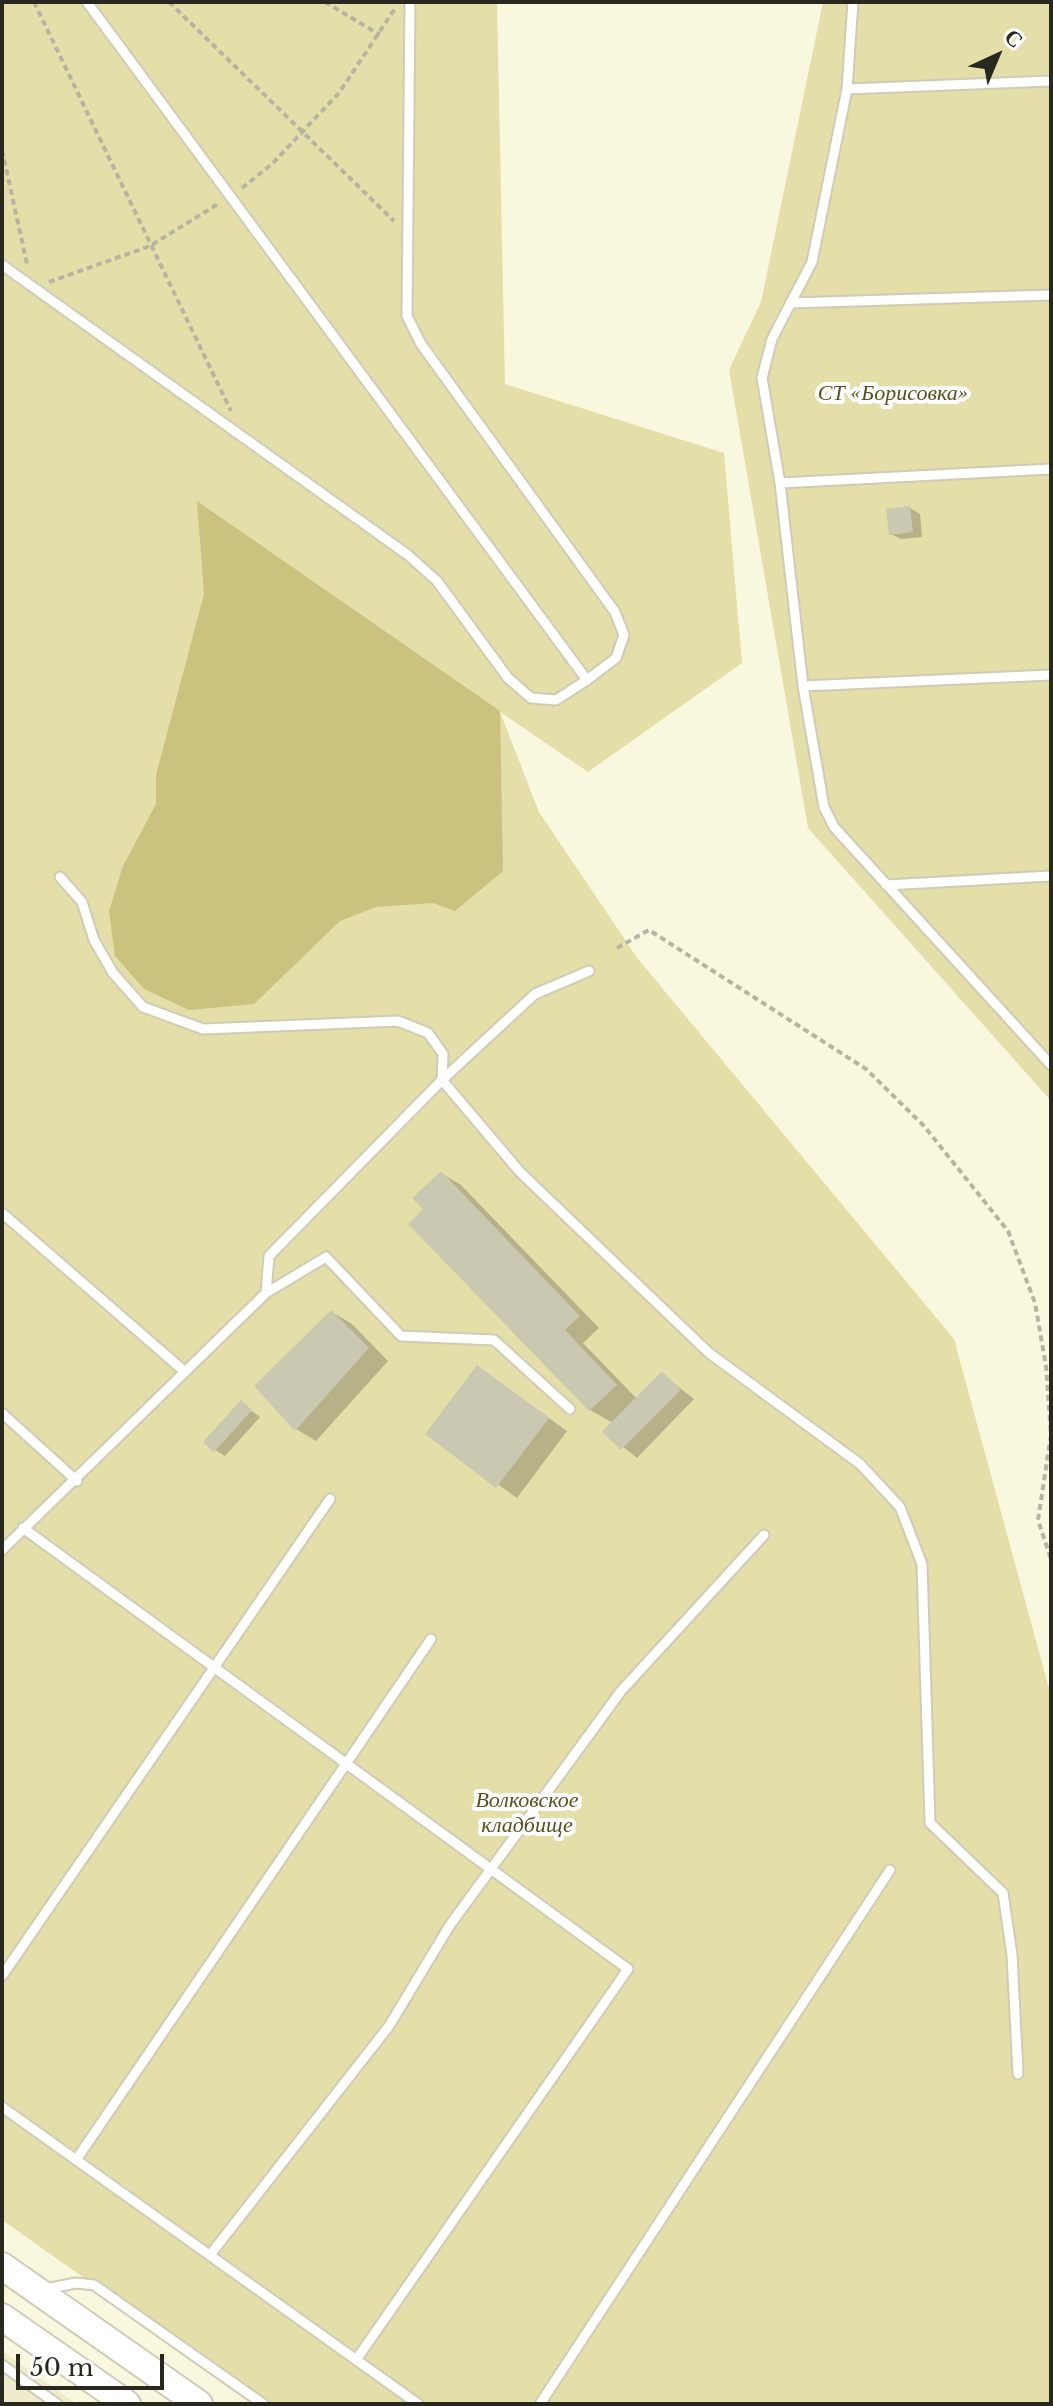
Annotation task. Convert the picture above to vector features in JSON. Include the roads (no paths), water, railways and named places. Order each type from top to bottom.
[{"type":"main road","points":[[2,2266],[199,2404]]},
{"type":"main road","points":[[2,2317],[127,2404]]},
{"type":"lane","points":[[87,2],[587,680]]},
{"type":"lane","points":[[2,265],[408,555],[437,581],[508,678],[531,698],[556,700],[616,658],[624,635],[615,612],[421,344],[407,316],[410,2]]},
{"type":"lane","points":[[853,2],[847,89],[812,262],[772,339],[762,378],[780,483],[803,686],[824,807],[834,827],[1051,1065]]},
{"type":"lane","points":[[847,89],[1051,81]]},
{"type":"lane","points":[[790,303],[1051,295]]},
{"type":"lane","points":[[780,483],[1051,469]]},
{"type":"lane","points":[[803,686],[1051,675]]},
{"type":"lane","points":[[886,885],[1051,876]]},
{"type":"lane","points":[[60,877],[82,902],[94,940],[113,973],[143,1007],[203,1029],[398,1021],[428,1033],[443,1054],[442,1080],[520,1172],[709,1353],[860,1464],[900,1507],[922,1564],[930,1823],[1003,1893],[1012,1955],[1018,2074]]},
{"type":"lane","points":[[266,1293],[269,1256],[442,1080],[535,994],[589,971]]},
{"type":"lane","points":[[2,1213],[184,1371]]},
{"type":"lane","points":[[2,1550],[77,1481],[184,1371],[266,1293],[326,1257],[401,1336],[494,1340],[570,1409]]},
{"type":"lane","points":[[2,1413],[77,1481]]},
{"type":"lane","points":[[2,1976],[211,1667],[330,1499]]},
{"type":"lane","points":[[23,1528],[628,1969],[356,2360]]},
{"type":"lane","points":[[210,2255],[389,2026],[450,1925],[621,1691],[764,1535]]},
{"type":"lane","points":[[76,2160],[343,1763],[431,1639]]},
{"type":"lane","points":[[540,2404],[890,1870]]},
{"type":"lane","points":[[2,2107],[418,2404]]},
{"type":"lane","points":[[37,2291],[76,2283],[94,2285],[263,2404]]},
{"type":"lane","points":[[2,2365],[57,2404]]},
{"type":"park label","name":"СТ «Борисовка»","points":[[893,394]]},
{"type":"park label","name":"Волковское кладбище","points":[[527,1814]]}]
